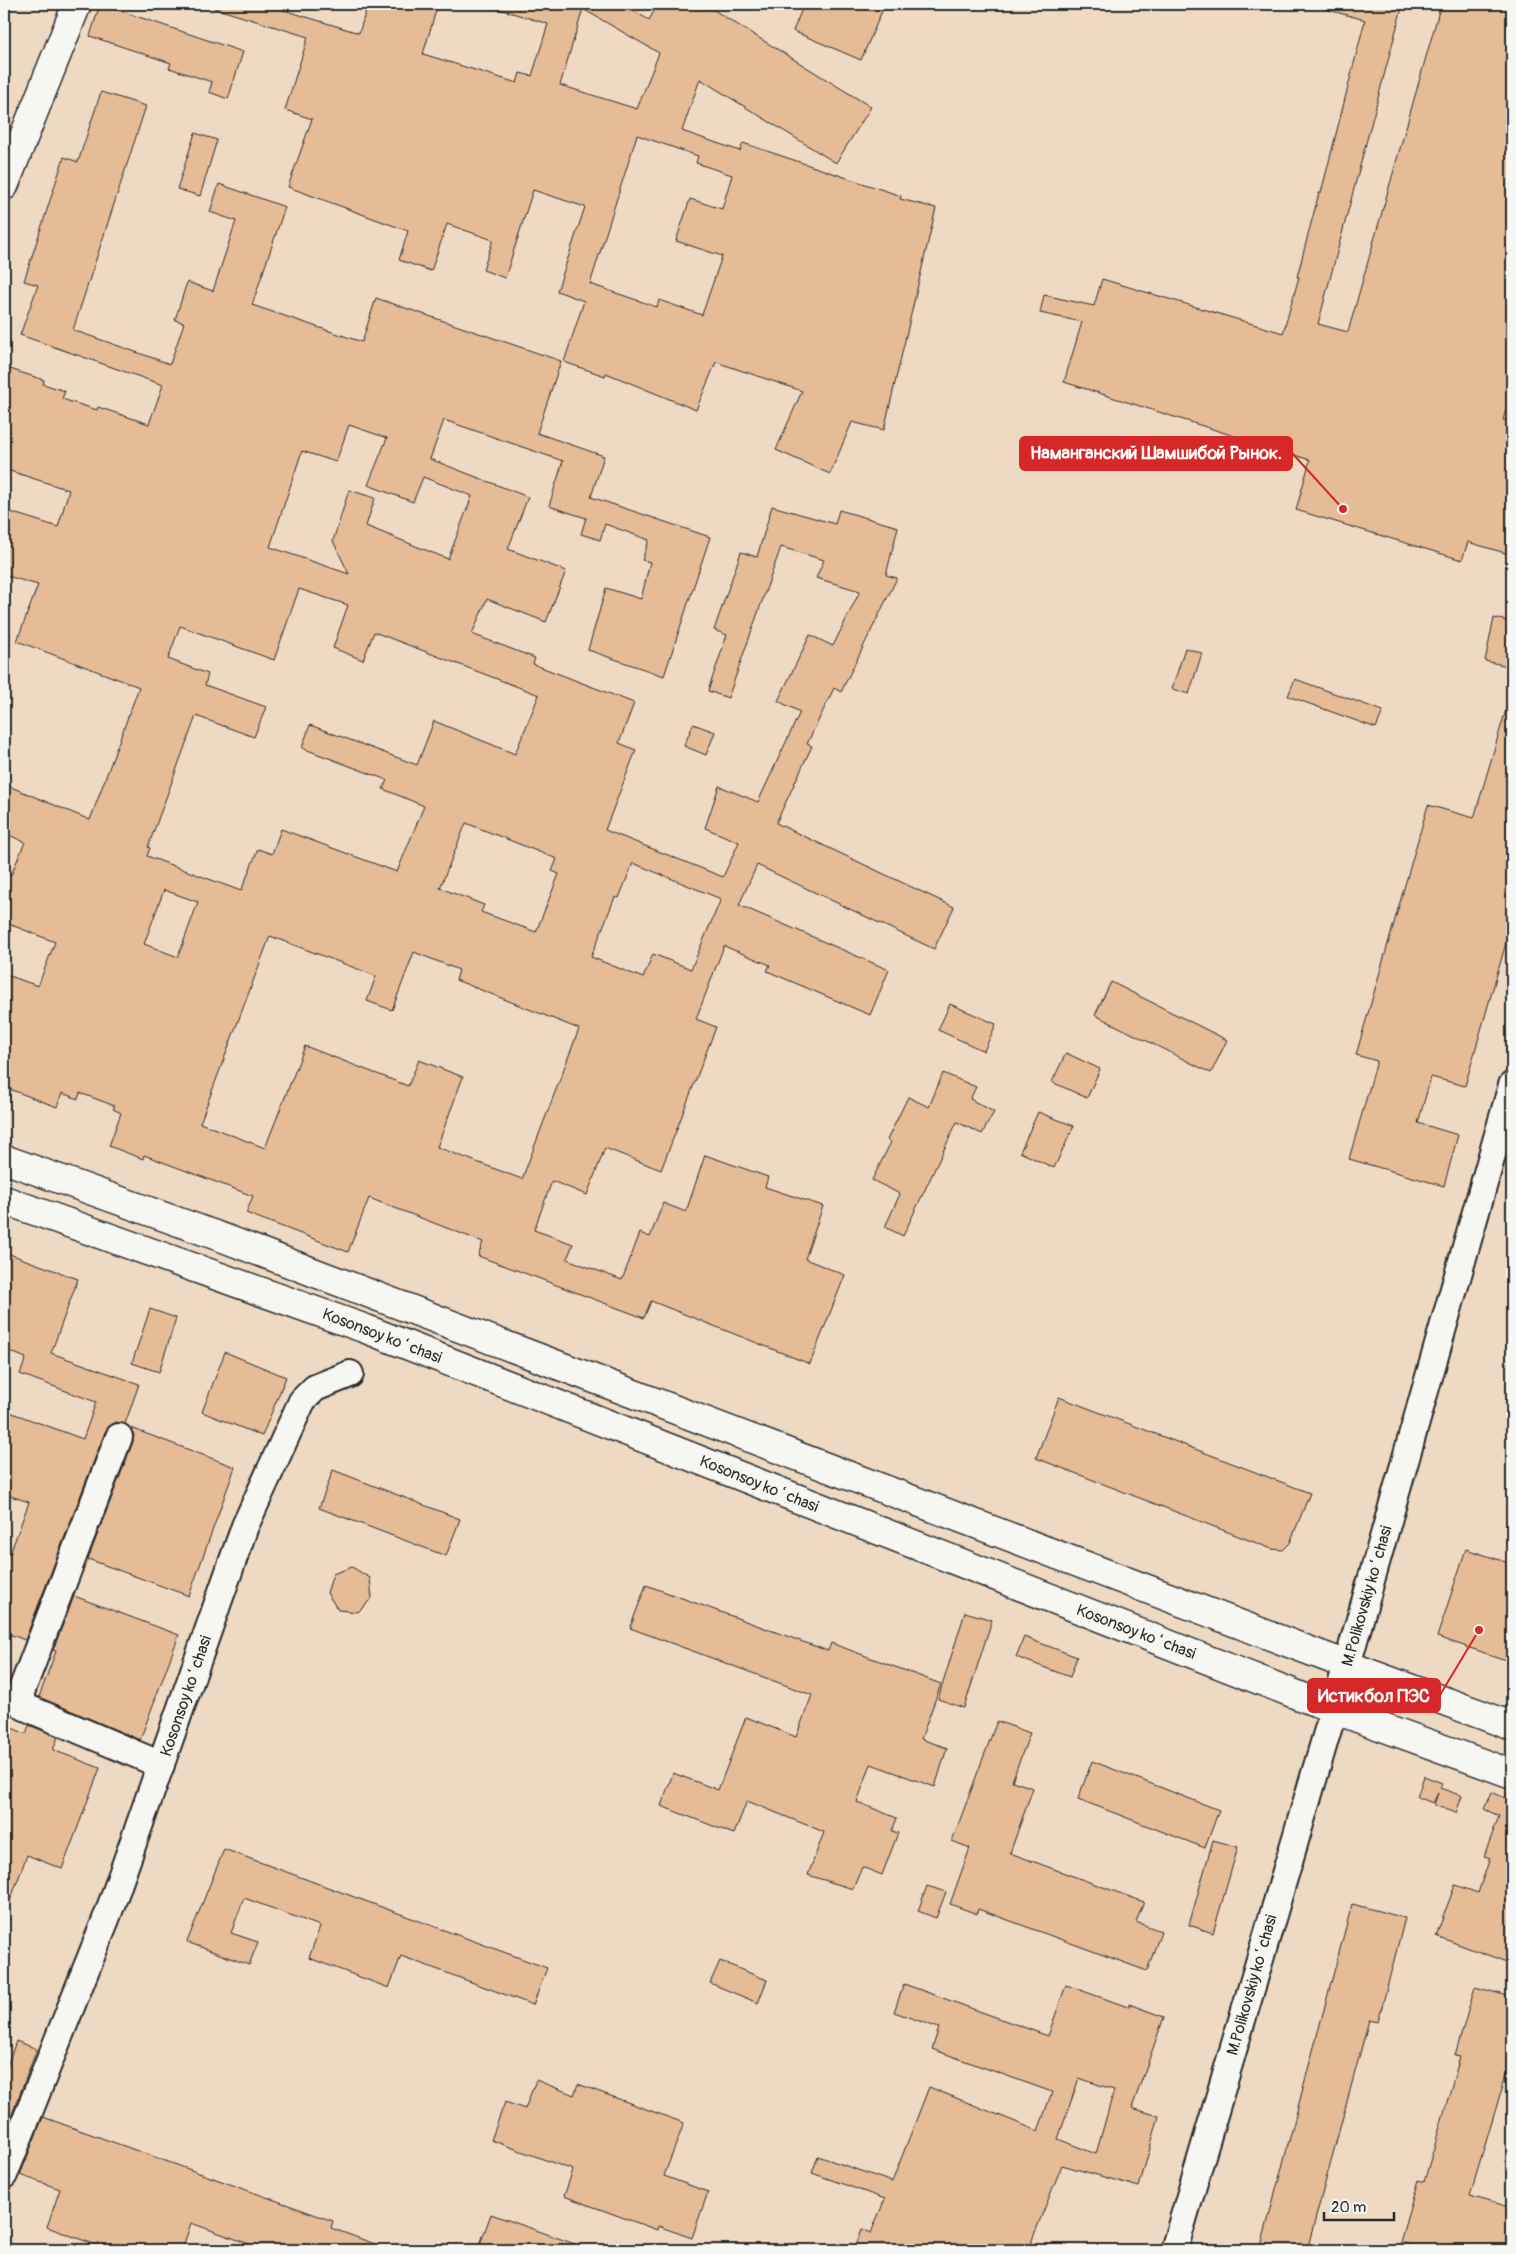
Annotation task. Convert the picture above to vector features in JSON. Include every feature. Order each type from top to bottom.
[{"type":"street","points":[[4,186],[77,4]]},
{"type":"street","name":"M.Polikovskiy koʻchasi","points":[[1174,2250],[1347,1666],[1512,1085]]},
{"type":"street","points":[[4,1159],[226,1239],[1347,1666],[1512,1726]]},
{"type":"street","name":"Kosonsoy koʻchasi","points":[[4,1200],[366,1329],[1333,1709],[1512,1774]]},
{"type":"street","name":"Kosonsoy koʻchasi","points":[[4,2174],[108,1914],[246,1526],[302,1401],[314,1388],[350,1374]]},
{"type":"street","name":"Kosonsoy koʻchasi","points":[[119,1438],[24,1683],[20,1699],[21,1704],[25,1708],[161,1765]]},
{"type":"shaded area","points":[[4,4],[1512,4],[1512,2250],[4,2250]]},
{"type":"building","points":[[100,4],[243,52],[228,99],[209,92],[212,82],[169,68],[171,63],[90,36]]},
{"type":"building","points":[[215,4],[264,4],[359,33],[368,4],[438,4],[423,54],[517,83],[520,73],[532,76],[548,24],[496,8],[497,4],[622,4],[649,20],[658,4],[704,4],[871,107],[836,163],[700,79],[682,131],[740,151],[743,143],[901,196],[900,199],[936,208],[884,430],[852,422],[830,474],[776,450],[802,391],[716,362],[696,410],[606,373],[605,376],[564,362],[584,301],[557,291],[585,207],[533,190],[505,278],[483,270],[493,240],[447,224],[431,271],[399,260],[408,231],[288,187],[312,119],[285,110],[308,37],[214,8]],"holes":[[[583,9],[659,53],[637,109],[560,85]],[[637,135],[698,156],[696,163],[732,175],[722,209],[690,199],[676,241],[722,256],[702,315],[659,300],[657,307],[590,284]]]},
{"type":"building","points":[[804,4],[885,4],[861,60],[793,31]]},
{"type":"building","points":[[1326,4],[1403,4],[1318,324],[1348,332],[1441,4],[1512,4],[1512,388],[1503,420],[1512,421],[1512,555],[1468,542],[1462,560],[1296,510],[1310,460],[1064,382],[1082,322],[1040,313],[1044,295],[1094,306],[1102,279],[1283,333],[1365,20],[1325,9]]},
{"type":"building","points":[[101,92],[146,106],[73,330],[170,364],[184,323],[175,320],[187,282],[213,291],[236,221],[210,212],[219,184],[285,207],[252,305],[362,342],[376,298],[561,361],[537,433],[604,456],[591,497],[710,537],[664,676],[588,650],[606,588],[641,599],[650,562],[642,560],[649,540],[605,524],[600,540],[581,534],[586,518],[549,506],[563,461],[444,420],[430,459],[528,497],[508,549],[566,571],[546,622],[487,599],[472,634],[535,658],[533,664],[634,703],[619,743],[636,750],[605,830],[723,877],[739,842],[705,828],[719,786],[758,802],[800,712],[778,701],[810,635],[833,646],[860,591],[816,578],[824,560],[781,547],[728,698],[708,691],[727,635],[714,630],[741,552],[757,557],[772,506],[835,524],[839,510],[898,527],[886,575],[897,578],[841,692],[834,688],[807,744],[812,746],[776,823],[954,907],[934,949],[757,865],[739,905],[889,970],[870,1015],[767,971],[770,965],[724,946],[696,1019],[716,1027],[661,1170],[605,1148],[587,1195],[552,1181],[534,1230],[573,1244],[567,1259],[622,1280],[640,1233],[650,1237],[663,1203],[686,1212],[705,1155],[768,1177],[765,1187],[823,1206],[805,1259],[845,1275],[810,1364],[651,1301],[644,1318],[478,1256],[483,1242],[369,1198],[348,1252],[246,1213],[253,1196],[144,1155],[143,1159],[109,1146],[121,1113],[113,1109],[115,1106],[80,1093],[78,1099],[62,1093],[57,1107],[4,1087],[4,974],[38,986],[55,942],[4,922],[4,872],[11,875],[25,842],[4,833],[4,784],[90,820],[139,687],[17,641],[38,585],[4,575],[4,510],[58,527],[69,490],[4,469],[4,367],[44,380],[43,384],[65,391],[62,399],[97,410],[98,407],[149,424],[163,385],[20,335],[38,285],[24,281],[64,157],[78,162]],"holes":[[[349,425],[387,438],[368,485],[413,502],[423,477],[472,496],[448,559],[366,526],[375,498],[349,490],[333,541],[349,574],[270,547],[302,451],[336,462]],[[299,589],[348,605],[333,648],[363,660],[374,632],[539,695],[515,754],[434,721],[417,765],[310,725],[302,748],[387,780],[383,789],[424,806],[397,872],[281,829],[272,854],[258,849],[241,891],[147,856],[150,848],[148,847],[196,716],[254,737],[266,707],[205,685],[208,674],[168,659],[180,626],[274,660]],[[466,823],[557,859],[552,871],[559,874],[536,932],[481,912],[484,905],[440,888]],[[633,863],[721,899],[691,969],[653,954],[643,978],[591,957],[615,897],[619,898]],[[164,890],[198,902],[178,957],[144,944]],[[270,936],[376,976],[367,1001],[392,1010],[414,952],[459,970],[456,980],[579,1029],[522,1179],[437,1147],[463,1077],[419,1060],[408,1086],[305,1046],[265,1148],[200,1123]]]},
{"type":"building","points":[[195,133],[217,140],[200,196],[177,189]]},
{"type":"building","points":[[1494,618],[1512,622],[1512,667],[1485,661]]},
{"type":"building","points":[[1185,648],[1202,653],[1189,694],[1172,689]]},
{"type":"building","points":[[1295,679],[1383,711],[1376,728],[1288,696]]},
{"type":"building","points":[[1507,706],[1512,706],[1512,922],[1465,1086],[1431,1077],[1418,1123],[1458,1135],[1444,1186],[1349,1159],[1377,1061],[1356,1055],[1428,805],[1474,818]]},
{"type":"building","points":[[693,724],[715,732],[706,755],[684,746]]},
{"type":"building","points":[[1111,982],[1227,1040],[1211,1073],[1095,1015]]},
{"type":"building","points":[[950,1004],[996,1024],[984,1051],[938,1030]]},
{"type":"building","points":[[1066,1053],[1100,1069],[1087,1098],[1052,1082]]},
{"type":"building","points":[[943,1073],[976,1087],[970,1099],[994,1112],[982,1134],[957,1122],[903,1236],[885,1227],[900,1194],[872,1180],[891,1142],[887,1140],[908,1097],[929,1107]]},
{"type":"building","points":[[1038,1112],[1074,1126],[1054,1168],[1020,1152]]},
{"type":"building","points":[[4,1252],[78,1279],[51,1353],[139,1384],[125,1424],[116,1422],[109,1426],[105,1432],[25,1640],[4,1632],[4,1552],[10,1554],[29,1502],[4,1494],[4,1410],[83,1439],[96,1402],[20,1374],[26,1358],[4,1349],[4,1308],[11,1287],[4,1284]]},
{"type":"building","points":[[150,1309],[176,1318],[159,1372],[132,1363]]},
{"type":"building","points":[[225,1352],[286,1377],[262,1436],[202,1412]]},
{"type":"building","points":[[1059,1397],[1310,1493],[1290,1543],[1283,1550],[1272,1549],[1036,1458]]},
{"type":"building","points":[[131,1428],[235,1467],[189,1596],[88,1559],[133,1442],[134,1435]]},
{"type":"building","points":[[333,1470],[460,1519],[446,1556],[319,1508]]},
{"type":"building","points":[[1466,1549],[1512,1564],[1512,1662],[1437,1637]]},
{"type":"building","points":[[352,1567],[370,1578],[372,1598],[358,1612],[338,1610],[327,1593],[333,1574]]},
{"type":"building","points":[[646,1585],[828,1651],[831,1643],[941,1684],[921,1739],[947,1748],[935,1787],[871,1764],[857,1802],[897,1818],[892,1831],[898,1833],[882,1875],[862,1867],[853,1889],[808,1875],[824,1832],[747,1801],[734,1834],[661,1806],[673,1773],[718,1790],[746,1717],[796,1737],[812,1695],[630,1628]]},
{"type":"building","points":[[74,1596],[179,1635],[140,1740],[39,1697],[56,1651],[53,1650]]},
{"type":"building","points":[[965,1612],[992,1620],[964,1708],[938,1699]]},
{"type":"building","points":[[1024,1637],[1077,1657],[1070,1677],[1016,1657]]},
{"type":"building","points":[[997,1721],[1030,1733],[1012,1781],[1033,1788],[1010,1853],[1144,1902],[1136,1922],[1161,1931],[1147,1971],[978,1909],[977,1914],[950,1904],[970,1848],[952,1841]]},
{"type":"building","points":[[29,1725],[58,1737],[53,1750],[100,1768],[62,1869],[27,1855],[6,1912],[4,1912],[4,1749],[12,1728],[26,1734]]},
{"type":"building","points":[[1092,1761],[1219,1810],[1205,1848],[1078,1799]]},
{"type":"building","points":[[1424,1776],[1442,1783],[1440,1788],[1462,1796],[1456,1813],[1434,1805],[1438,1793],[1433,1803],[1417,1797]]},
{"type":"building","points":[[1509,1789],[1512,1789],[1512,1964],[1436,1936],[1455,1885],[1478,1893],[1490,1858],[1484,1856],[1499,1816],[1484,1809],[1492,1792],[1505,1798]]},
{"type":"building","points":[[1213,1840],[1238,1847],[1213,1933],[1189,1925]]},
{"type":"building","points":[[224,1849],[547,1968],[533,2005],[401,1956],[389,1988],[309,1958],[320,1926],[244,1898],[231,1933],[258,1942],[249,1965],[187,1942]]},
{"type":"building","points":[[927,1886],[946,1892],[936,1918],[918,1911]]},
{"type":"building","points":[[1352,1904],[1405,1918],[1378,2022],[1369,2020],[1307,2250],[1260,2250]]},
{"type":"building","points":[[720,1961],[767,1980],[758,2003],[710,1983]]},
{"type":"building","points":[[904,1984],[1048,2036],[1066,1985],[1128,2007],[1129,2004],[1164,2017],[1132,2108],[1159,2116],[1139,2187],[1062,2165],[1028,2250],[854,2250],[862,2229],[871,2233],[885,2199],[812,2173],[818,2156],[892,2182],[929,2087],[1038,2131],[1052,2092],[932,2049],[939,2028],[894,2012]],"holes":[[[1079,2078],[1114,2090],[1096,2154],[1058,2139]]]},
{"type":"building","points":[[1475,1987],[1512,1997],[1512,2072],[1507,2071],[1470,2196],[1512,2208],[1512,2250],[1428,2250],[1400,2242],[1418,2180],[1424,2182],[1460,2057],[1455,2056]]},
{"type":"building","points":[[16,2041],[37,2049],[4,2135],[4,2075]]},
{"type":"building","points":[[536,2080],[574,2095],[578,2084],[684,2123],[664,2176],[708,2192],[692,2238],[658,2226],[657,2230],[564,2196],[573,2170],[491,2140],[505,2102],[525,2109]]},
{"type":"building","points":[[43,2117],[333,2221],[331,2228],[386,2248],[386,2250],[266,2250],[191,2223],[182,2250],[110,2250],[47,2227],[60,2189],[20,2175]]},
{"type":"building","points":[[491,2214],[586,2248],[586,2250],[478,2250]]},
{"type":"place","name":"Наманганский Шамшибой Рынок.","points":[[1343,509]]},
{"type":"place","name":"Истикбол ПЭС","points":[[1479,1630]]}]
